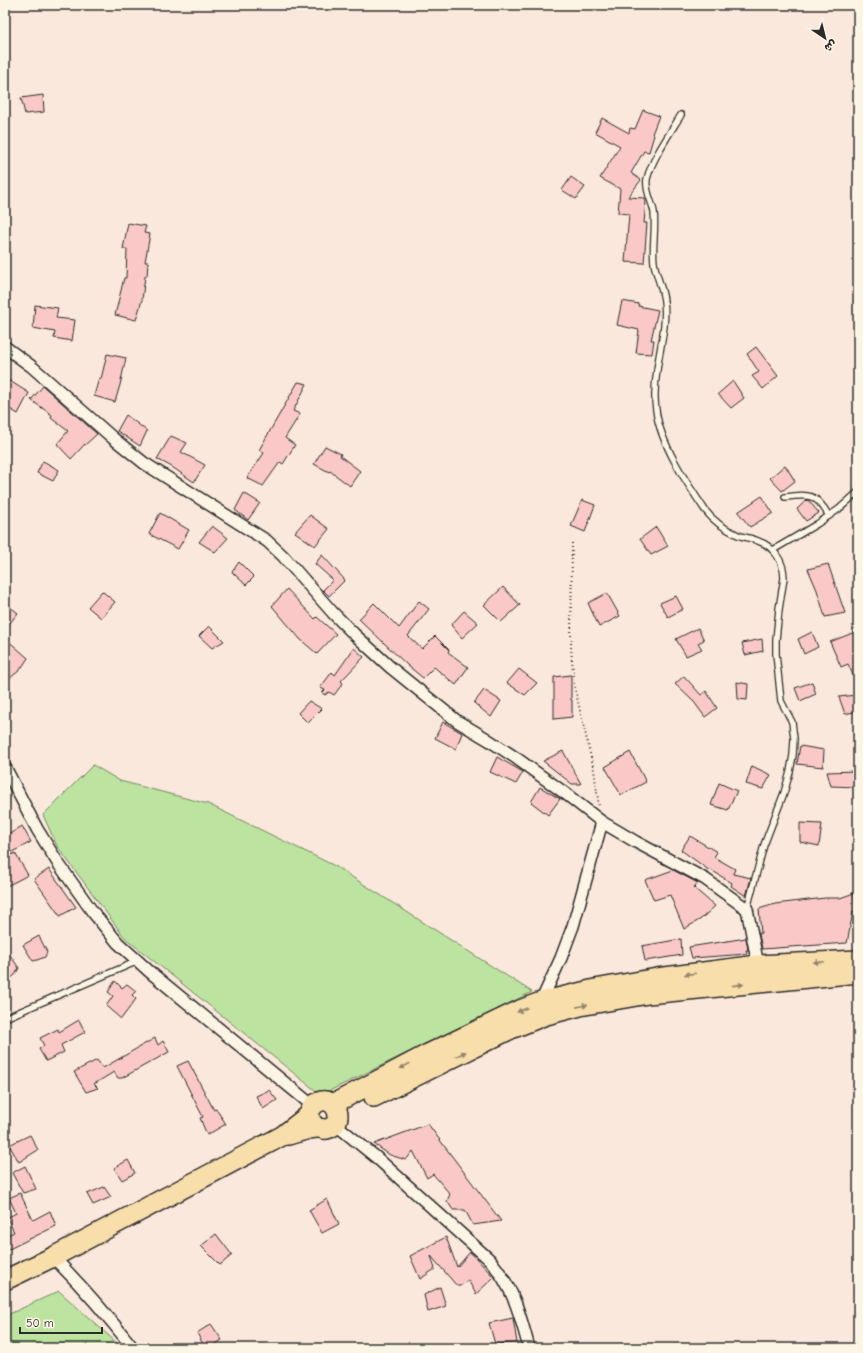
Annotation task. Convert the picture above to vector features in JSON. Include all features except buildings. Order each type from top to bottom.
[{"type":"highway","points":[[324,1115],[428,1054],[520,1010],[541,1002],[595,989],[758,965],[858,960]]},
{"type":"highway","points":[[5,1280],[53,1257],[324,1115],[511,1029],[546,1015],[580,1006],[648,994],[858,973]]},
{"type":"street","points":[[5,347],[31,366],[114,439],[144,463],[267,541],[283,556],[333,614],[354,634],[431,701],[457,721],[487,738],[566,794],[602,822],[636,842],[705,878],[747,909],[758,965]]},
{"type":"street","points":[[5,767],[37,829],[58,863],[105,929],[138,961],[377,1158],[490,1260],[501,1273],[509,1287],[518,1309],[529,1348]]},
{"type":"street","points":[[541,1002],[561,958],[573,926],[602,822]]},
{"type":"street","points":[[53,1257],[83,1287],[133,1348]]},
{"type":"lane","points":[[681,115],[651,168],[647,180],[648,193],[655,222],[653,254],[654,265],[664,300],[664,330],[655,393],[656,410],[660,428],[670,452],[706,511],[715,522],[727,530],[767,544],[780,558],[784,572],[777,625],[776,654],[780,696],[792,722],[794,749],[784,793],[764,845],[747,909]]},
{"type":"lane","points":[[773,550],[830,516],[858,492]]},
{"type":"lane","points":[[785,497],[812,496],[823,505],[830,516]]},
{"type":"lane","points":[[5,1018],[138,961]]},
{"type":"path","points":[[572,543],[571,646],[574,684],[594,770],[602,822]]},
{"type":"green space","points":[[93,765],[120,781],[208,804],[335,866],[532,992],[321,1095],[125,938],[57,846],[43,815]]},
{"type":"green space","points":[[59,1291],[118,1344],[115,1348],[5,1348],[5,1316]]}]
